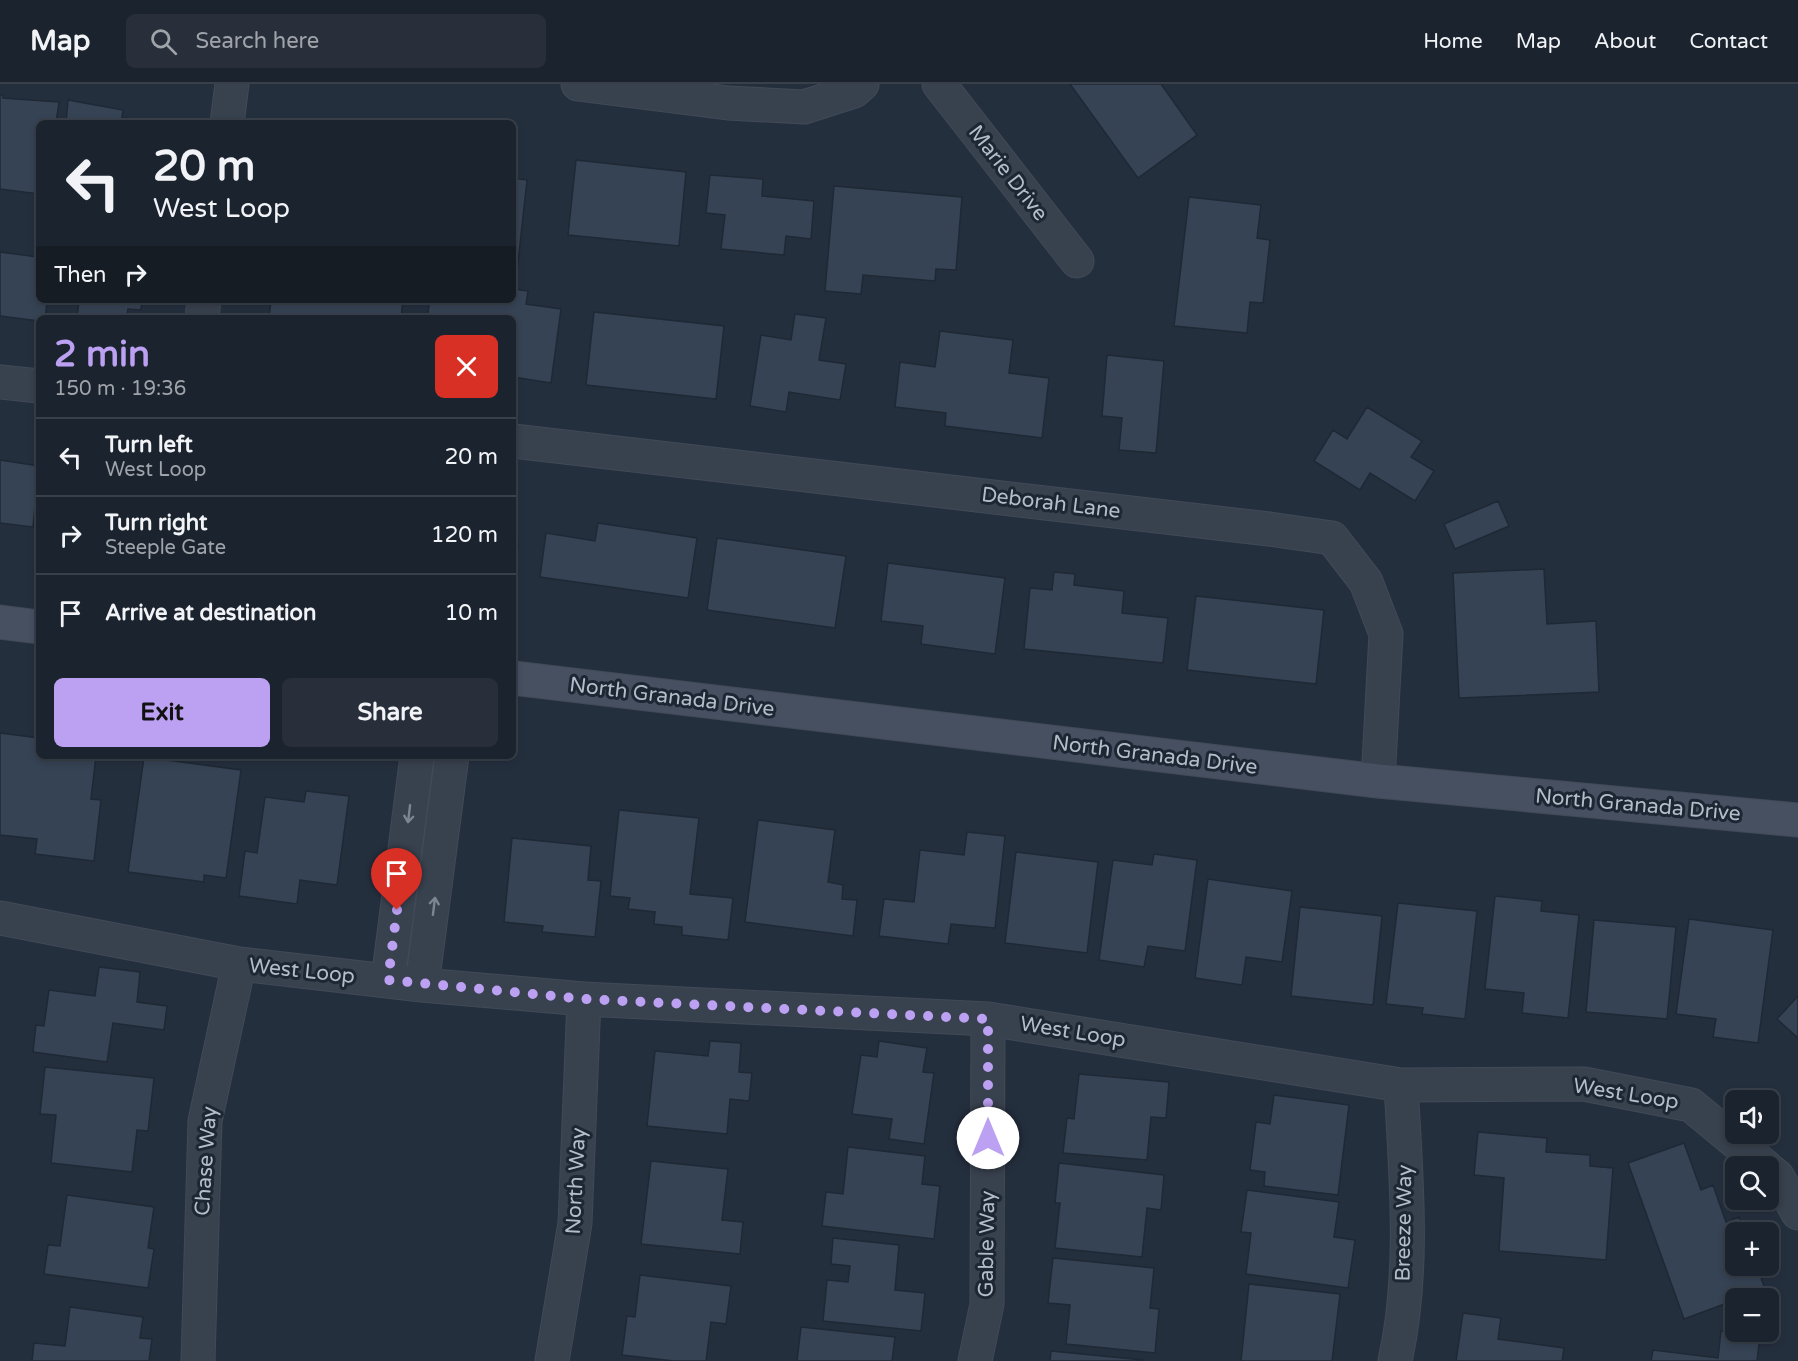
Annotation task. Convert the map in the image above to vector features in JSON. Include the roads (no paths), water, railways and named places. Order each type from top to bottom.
[{"type":"street","points":[[227,120],[232,84]]},
{"type":"street","points":[[578,84],[728,103],[804,107],[855,91],[862,84]]},
{"type":"street","name":"Marie Drive","points":[[939,84],[1077,261]]},
{"type":"street","points":[[0,382],[36,386]]},
{"type":"street","name":"Deborah Lane","points":[[516,441],[1257,527],[1332,538],[1366,582],[1386,634],[1378,781]]},
{"type":"street","points":[[0,622],[36,627]]},
{"type":"street","name":"North Granada Drive","points":[[516,678],[1378,781],[1798,820]]},
{"type":"street","points":[[388,980],[417,759]]},
{"type":"street","points":[[422,985],[452,759]]},
{"type":"street","name":"West Loop","points":[[0,918],[239,964],[422,985],[584,999],[988,1019],[1401,1084],[1584,1084],[1691,1105],[1753,1156]]},
{"type":"street","name":"Chase Way","points":[[198,1361],[205,1121],[239,964]]},
{"type":"street","name":"North Way","points":[[552,1361],[575,1223],[584,999]]},
{"type":"street","name":"Gable Way","points":[[975,1361],[987,1304],[988,1019]]},
{"type":"street","name":"Breeze Way","points":[[1395,1361],[1401,1332],[1408,1215],[1401,1084]]},
{"type":"street","name":"West Loop","points":[[1779,1180],[1798,1213]]}]
